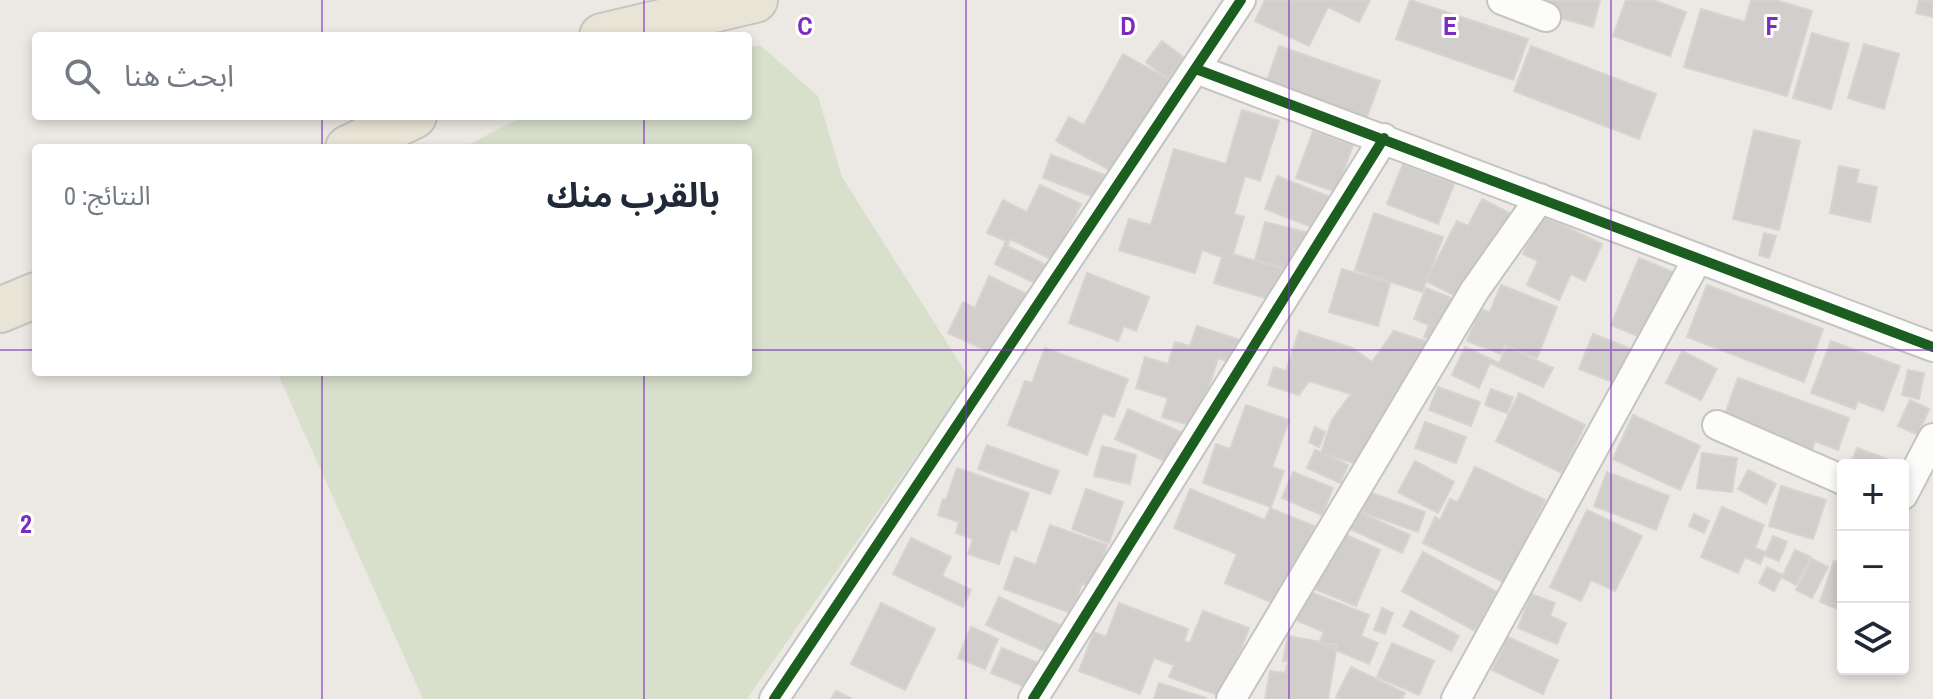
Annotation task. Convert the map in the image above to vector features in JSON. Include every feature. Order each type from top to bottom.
[{"type":"main road","points":[[619,32],[755,0]]},
{"type":"main road","points":[[356,144],[406,120]]},
{"type":"main road","points":[[0,310],[32,297]]},
{"type":"street","points":[[774,699],[1241,0]]},
{"type":"street","points":[[1502,0],[1546,17]]},
{"type":"street","points":[[1196,69],[1933,347]]},
{"type":"street","points":[[1033,699],[1384,138]]},
{"type":"street","points":[[1231,699],[1475,290],[1540,198]]},
{"type":"street","points":[[1456,699],[1698,258]]},
{"type":"street","points":[[1717,425],[1837,477]]},
{"type":"street","points":[[1909,484],[1933,438]]},
{"type":"green space","points":[[760,45],[818,96],[842,177],[970,379],[747,699],[423,699],[279,376],[752,376],[752,144],[470,144],[516,120],[752,120],[752,47]]},
{"type":"building","points":[[1265,0],[1370,0],[1359,22],[1328,7],[1309,46],[1255,21]]},
{"type":"building","points":[[1410,0],[1528,39],[1513,80],[1396,39]]},
{"type":"building","points":[[1493,0],[1600,0],[1593,27]]},
{"type":"building","points":[[1626,0],[1653,0],[1686,12],[1670,56],[1613,36]]},
{"type":"building","points":[[1751,0],[1775,0],[1812,11],[1787,96],[1684,67],[1701,9],[1745,22]]},
{"type":"building","points":[[1919,0],[1933,1],[1933,17],[1916,13]]},
{"type":"building","points":[[1812,33],[1849,44],[1831,109],[1793,98]]},
{"type":"building","points":[[1162,41],[1184,58],[1168,79],[1146,62]]},
{"type":"building","points":[[1864,44],[1899,54],[1884,109],[1848,98]]},
{"type":"building","points":[[1279,46],[1380,81],[1362,130],[1262,95]]},
{"type":"building","points":[[1531,46],[1656,94],[1639,139],[1514,91]]},
{"type":"building","points":[[1123,54],[1169,80],[1117,174],[1056,141],[1069,117],[1084,125]]},
{"type":"building","points":[[1242,110],[1279,121],[1260,181],[1245,176],[1234,214],[1244,217],[1233,254],[1289,271],[1279,302],[1214,283],[1222,257],[1202,250],[1195,273],[1119,250],[1129,219],[1151,225],[1174,149],[1226,164]]},
{"type":"building","points":[[1754,130],[1800,141],[1779,230],[1733,219]]},
{"type":"building","points":[[1313,131],[1353,145],[1336,192],[1296,178]]},
{"type":"building","points":[[1051,155],[1105,175],[1096,198],[1043,178]]},
{"type":"building","points":[[1403,164],[1454,184],[1438,224],[1387,204]]},
{"type":"building","points":[[1839,166],[1859,170],[1856,183],[1877,187],[1870,222],[1830,213]]},
{"type":"building","points":[[1277,176],[1335,199],[1322,231],[1265,209]]},
{"type":"building","points":[[1040,185],[1081,204],[1053,260],[1010,239],[1007,246],[1046,265],[1037,284],[995,264],[1006,241],[987,233],[1003,200],[1027,212]]},
{"type":"building","points":[[1482,199],[1515,216],[1469,303],[1426,281],[1457,221],[1468,226]]},
{"type":"building","points":[[1374,213],[1443,237],[1422,292],[1355,270]]},
{"type":"building","points":[[1541,215],[1602,244],[1585,281],[1571,274],[1559,300],[1527,285],[1538,261],[1523,254]]},
{"type":"building","points":[[1265,222],[1309,233],[1299,272],[1255,260]]},
{"type":"building","points":[[1764,233],[1776,236],[1769,258],[1759,255]]},
{"type":"building","points":[[1639,258],[1685,277],[1657,344],[1611,325]]},
{"type":"building","points":[[1342,269],[1390,283],[1378,326],[1329,312]]},
{"type":"building","points":[[1087,273],[1149,297],[1136,331],[1124,326],[1118,341],[1069,323]]},
{"type":"building","points":[[989,276],[1029,295],[1000,357],[948,333],[963,302],[975,308]]},
{"type":"building","points":[[1501,285],[1557,307],[1537,358],[1505,345],[1501,354],[1467,341],[1480,309],[1490,312]]},
{"type":"building","points":[[1707,285],[1823,329],[1804,382],[1687,337]]},
{"type":"building","points":[[1426,288],[1461,302],[1444,345],[1424,337],[1429,325],[1414,319]]},
{"type":"building","points":[[1197,326],[1252,344],[1245,367],[1218,358],[1196,427],[1162,417],[1168,398],[1136,388],[1145,357],[1168,364],[1175,342],[1190,346]]},
{"type":"building","points":[[1299,331],[1352,348],[1372,362],[1394,331],[1428,342],[1417,378],[1408,375],[1395,415],[1361,465],[1321,453],[1332,420],[1351,394],[1309,381],[1299,395],[1268,385],[1274,367],[1286,371]]},
{"type":"building","points":[[1593,334],[1652,357],[1638,392],[1579,369]]},
{"type":"building","points":[[1831,341],[1900,366],[1883,411],[1858,401],[1855,409],[1811,393]]},
{"type":"building","points":[[1465,347],[1499,363],[1507,347],[1553,368],[1543,387],[1490,363],[1479,388],[1452,375]]},
{"type":"building","points":[[1045,348],[1128,379],[1114,417],[1103,413],[1087,455],[1008,425],[1025,381],[1032,383]]},
{"type":"building","points":[[1682,351],[1717,369],[1701,400],[1666,383]]},
{"type":"building","points":[[1908,370],[1924,373],[1919,399],[1902,395]]},
{"type":"building","points":[[1738,378],[1849,418],[1838,450],[1815,441],[1806,468],[1719,431]]},
{"type":"building","points":[[1438,387],[1480,402],[1471,426],[1429,410]]},
{"type":"building","points":[[1491,389],[1513,397],[1507,413],[1485,405]]},
{"type":"building","points":[[1519,393],[1585,425],[1562,473],[1496,441]]},
{"type":"building","points":[[1910,400],[1929,409],[1918,435],[1898,426]]},
{"type":"building","points":[[1246,405],[1289,420],[1272,467],[1284,471],[1271,507],[1203,483],[1216,444],[1230,449]]},
{"type":"building","points":[[1128,409],[1183,433],[1169,463],[1115,439]]},
{"type":"building","points":[[1633,415],[1700,446],[1680,490],[1613,459]]},
{"type":"building","points":[[1425,422],[1466,437],[1456,463],[1415,448]]},
{"type":"building","points":[[1315,427],[1325,432],[1319,447],[1309,442]]},
{"type":"building","points":[[987,445],[1059,471],[1050,494],[978,469]]},
{"type":"building","points":[[1102,446],[1136,455],[1130,484],[1094,476]]},
{"type":"building","points":[[1857,448],[1887,459],[1852,459]]},
{"type":"building","points":[[1315,450],[1348,465],[1340,483],[1307,468]]},
{"type":"building","points":[[1702,453],[1737,458],[1732,492],[1697,488]]},
{"type":"building","points":[[1415,461],[1454,482],[1438,513],[1398,492]]},
{"type":"building","points":[[1475,467],[1545,500],[1505,583],[1423,543],[1435,517],[1440,520],[1450,499],[1458,502]]},
{"type":"building","points":[[957,468],[1029,493],[1016,531],[1011,529],[999,564],[968,554],[973,539],[956,533],[959,522],[938,515]]},
{"type":"building","points":[[1748,470],[1776,484],[1766,504],[1738,489]]},
{"type":"building","points":[[1293,472],[1333,488],[1322,515],[1282,498]]},
{"type":"building","points":[[1607,472],[1669,496],[1656,530],[1594,506]]},
{"type":"building","points":[[1781,486],[1826,500],[1813,539],[1769,526]]},
{"type":"building","points":[[1086,489],[1123,502],[1109,543],[1072,529]]},
{"type":"building","points":[[1190,489],[1265,520],[1270,508],[1314,526],[1281,606],[1225,583],[1237,554],[1174,528]]},
{"type":"building","points":[[1369,492],[1425,512],[1418,532],[1362,512]]},
{"type":"building","points":[[1722,507],[1764,525],[1755,548],[1766,552],[1773,536],[1787,542],[1779,561],[1764,555],[1760,564],[1745,557],[1738,573],[1701,557]]},
{"type":"building","points":[[1354,510],[1410,535],[1402,553],[1346,527]]},
{"type":"building","points":[[1587,510],[1642,536],[1615,591],[1591,580],[1581,601],[1550,587]]},
{"type":"building","points":[[1694,514],[1709,521],[1704,533],[1689,526]]},
{"type":"building","points":[[1050,525],[1107,545],[1092,588],[1082,584],[1071,613],[1004,589],[1015,557],[1036,565]]},
{"type":"building","points":[[1344,534],[1380,550],[1356,606],[1312,588],[1324,560],[1331,563]]},
{"type":"building","points":[[911,538],[951,557],[942,576],[971,590],[963,607],[893,574]]},
{"type":"building","points":[[1795,550],[1811,557],[1796,585],[1781,577],[1774,591],[1759,583],[1767,567],[1783,575]]},
{"type":"building","points":[[1423,552],[1497,592],[1475,631],[1402,591]]},
{"type":"building","points":[[1812,559],[1828,567],[1812,598],[1796,590]]},
{"type":"building","points":[[1834,561],[1837,562],[1837,609],[1820,602]]},
{"type":"building","points":[[1308,591],[1369,615],[1361,636],[1378,643],[1369,664],[1319,643],[1324,632],[1296,620]]},
{"type":"building","points":[[1531,594],[1555,603],[1550,616],[1566,623],[1557,644],[1518,628]]},
{"type":"building","points":[[999,597],[1062,626],[1049,653],[986,625]]},
{"type":"building","points":[[881,603],[935,629],[905,690],[851,664]]},
{"type":"building","points":[[1119,603],[1188,629],[1184,641],[1190,643],[1203,611],[1249,628],[1223,697],[1169,677],[1174,665],[1154,658],[1140,694],[1079,671],[1094,632],[1106,637]]},
{"type":"building","points":[[1382,608],[1393,613],[1385,634],[1374,630]]},
{"type":"building","points":[[1411,611],[1459,636],[1451,651],[1403,626]]},
{"type":"building","points":[[971,627],[998,639],[985,669],[958,658]]},
{"type":"building","points":[[1288,636],[1337,645],[1328,699],[1265,699],[1270,671],[1285,673],[1288,661],[1283,661]]},
{"type":"building","points":[[1508,637],[1558,660],[1543,694],[1492,670]]},
{"type":"building","points":[[1392,643],[1434,661],[1419,695],[1377,677]]},
{"type":"building","points":[[1002,648],[1051,668],[1040,693],[991,673]]},
{"type":"building","points":[[1351,667],[1405,693],[1402,699],[1336,697]]},
{"type":"building","points":[[1159,683],[1206,698],[1206,699],[1154,699]]},
{"type":"building","points":[[836,691],[852,699],[831,699]]},
{"type":"cycle path","points":[[774,699],[1241,0]]},
{"type":"cycle path","points":[[1196,69],[1933,347]]},
{"type":"cycle path","points":[[1033,699],[1384,138]]}]
